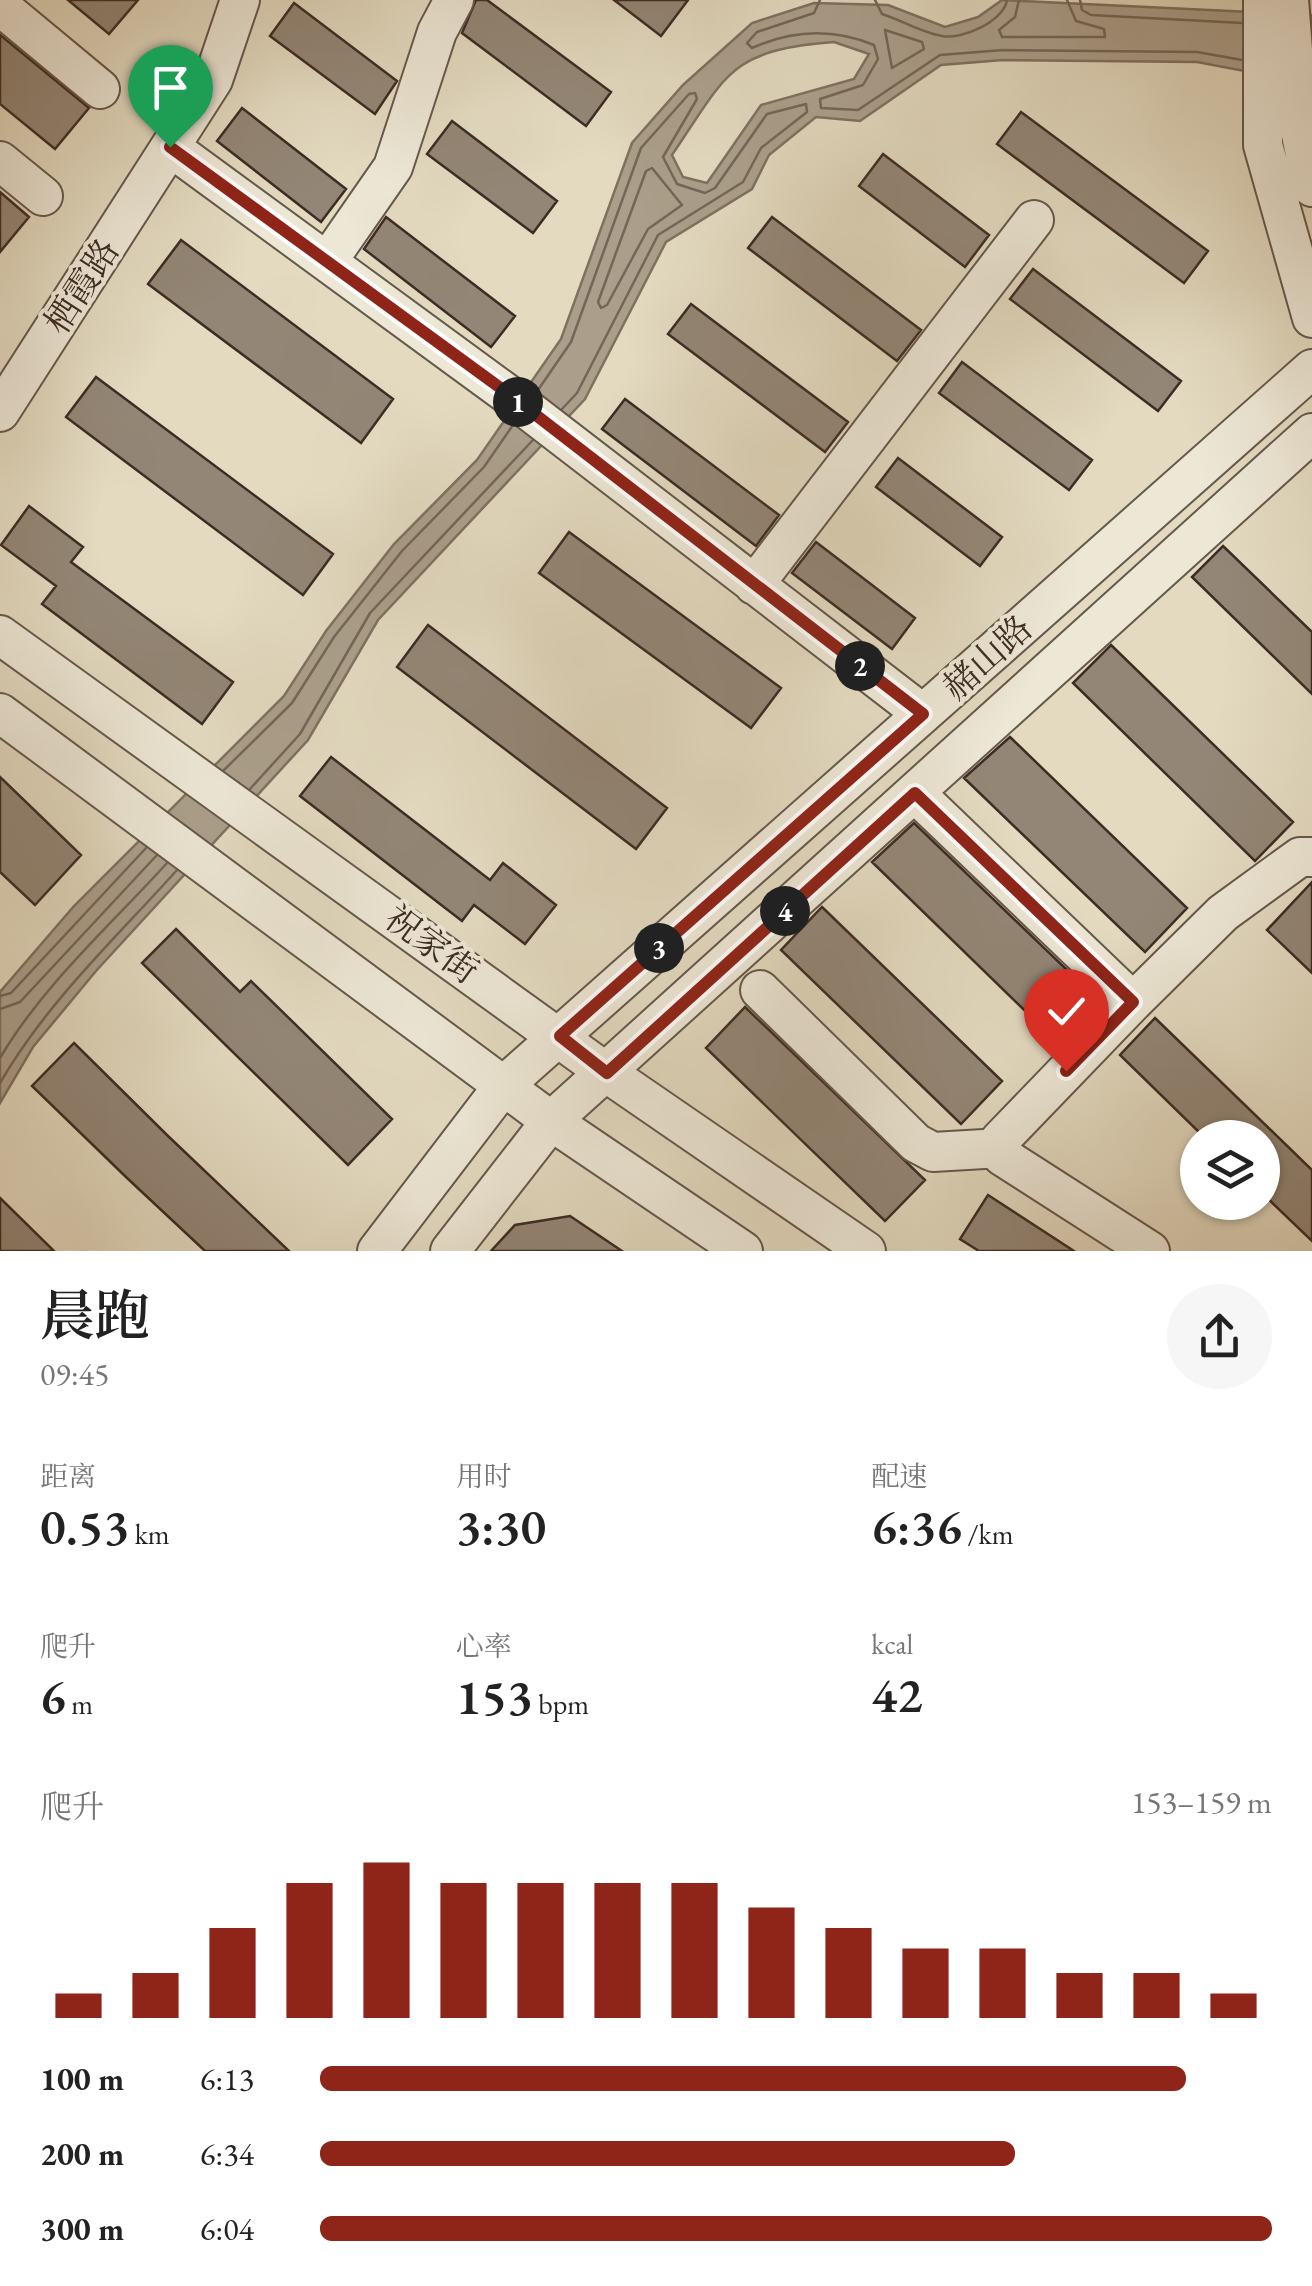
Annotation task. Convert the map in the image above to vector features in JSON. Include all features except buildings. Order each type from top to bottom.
[{"type":"street","name":"栖霞路","points":[[0,412],[213,80],[240,0]]},
{"type":"street","points":[[328,262],[393,167],[438,32],[454,0]]},
{"type":"street","points":[[1263,0],[1263,145],[1312,318]]},
{"type":"street","points":[[1289,0],[1300,125],[1312,187]]},
{"type":"street","points":[[0,6],[100,89]]},
{"type":"street","points":[[170,147],[506,392],[923,714]]},
{"type":"street","points":[[0,161],[43,196]]},
{"type":"street","points":[[754,585],[1034,220]]},
{"type":"street","name":"赭山路","points":[[377,1251],[504,1086],[1312,369]]},
{"type":"street","name":"赭山路","points":[[450,1251],[552,1121],[1312,433]]},
{"type":"street","name":"祝家街","points":[[0,635],[607,1073],[866,1251]]},
{"type":"street","name":"祝家街","points":[[0,713],[552,1121],[743,1251]]},
{"type":"street","points":[[915,793],[1133,1002]]},
{"type":"street","points":[[1150,1251],[1002,1156],[1000,1140],[1223,913],[1300,857],[1312,858]]},
{"type":"street","points":[[760,990],[916,1143],[933,1152],[1001,1148]]},
{"type":"water","points":[[1002,0],[1312,15],[1312,84],[1197,62],[1003,60],[941,65],[860,121],[816,117],[769,155],[752,189],[666,242],[585,399],[378,620],[308,740],[96,971],[33,1047],[0,1103],[0,992],[74,906],[284,696],[326,631],[394,544],[477,460],[561,339],[632,143],[683,85],[752,23],[814,3],[888,5],[945,27],[978,17]],"holes":[[[834,42],[869,54],[854,79],[761,105],[707,183],[683,177],[672,155],[734,71],[751,60],[799,46]]]},
{"type":"route","points":[[170,147],[506,392],[923,714],[560,1036],[607,1073],[915,793],[1133,1002],[1066,1071]]}]
